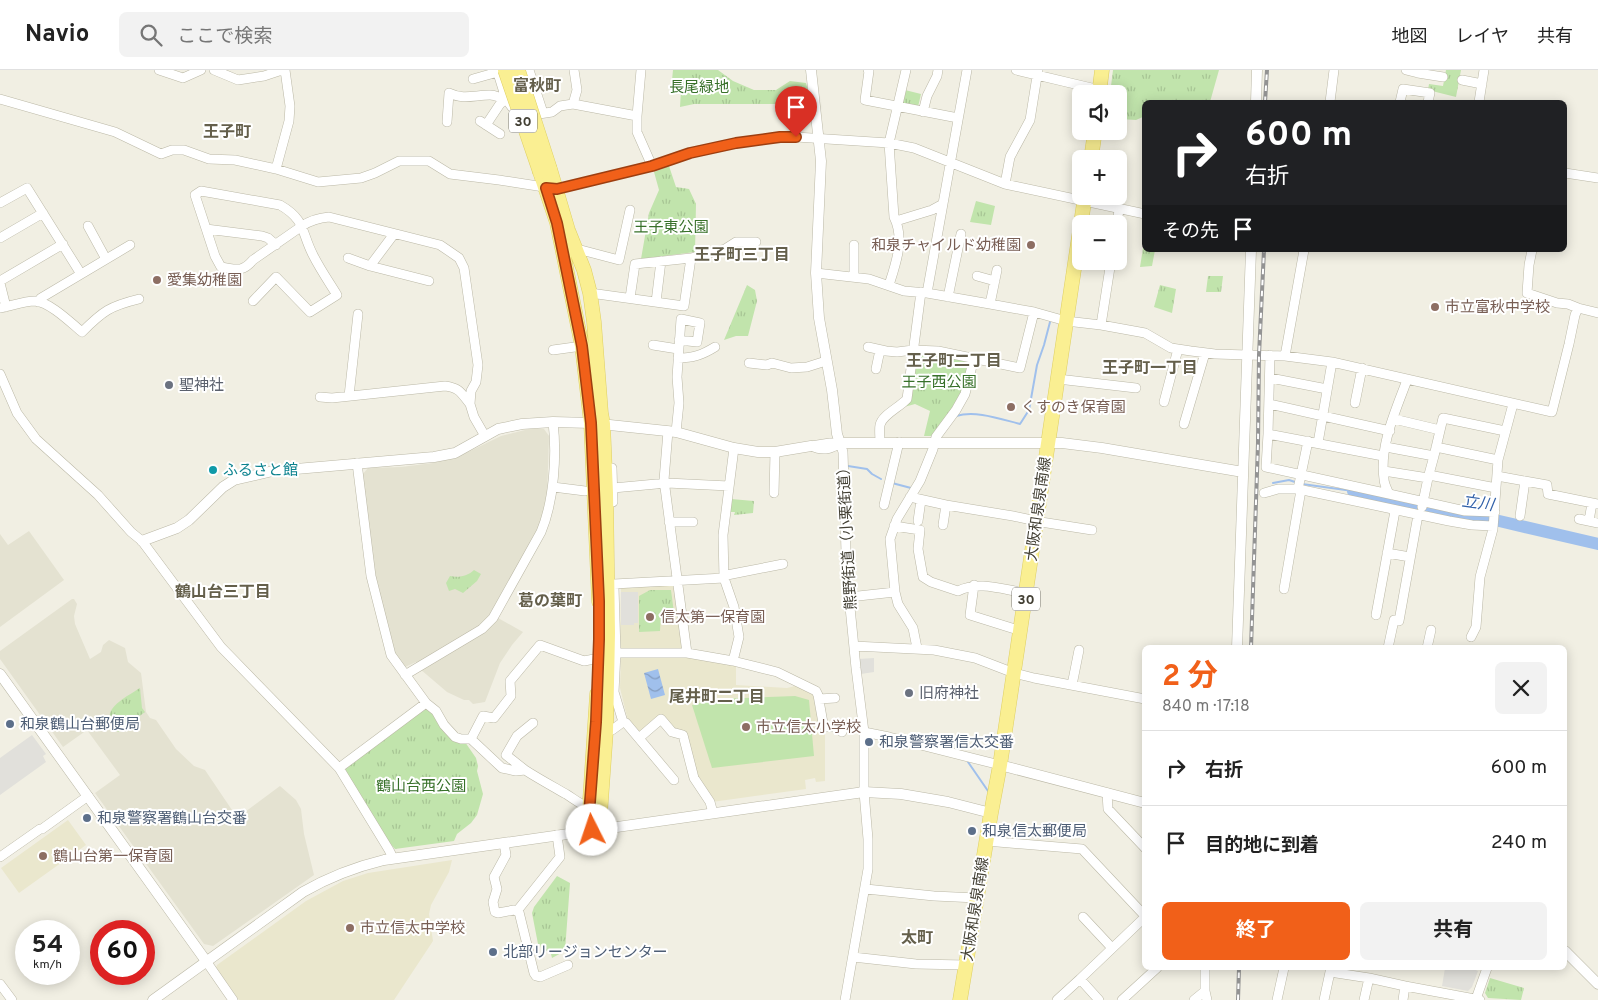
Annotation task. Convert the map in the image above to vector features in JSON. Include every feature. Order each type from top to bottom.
[{"type":"main road","name":"30","points":[[518,70],[545,171],[584,270],[590,293],[601,413],[597,424]]},
{"type":"main road","points":[[1101,85],[1102,70]]},
{"type":"main road","name":"30","points":[[500,71],[545,171]]},
{"type":"main road","name":"30","points":[[551,189],[597,424],[599,601],[607,655],[606,731],[600,815],[597,830]]},
{"type":"main road","name":"大阪和泉泉南線","points":[[960,1000],[1021,631],[1083,205]]},
{"type":"main road","name":"30","points":[[597,830],[590,808],[596,722],[607,655]]},
{"type":"street","points":[[159,70],[183,78],[201,70]]},
{"type":"street","points":[[214,70],[238,80],[264,76],[283,70],[290,106],[289,121],[276,169]]},
{"type":"street","points":[[529,70],[543,113]]},
{"type":"street","points":[[573,104],[577,90],[574,70]]},
{"type":"street","points":[[641,70],[637,132],[652,166]]},
{"type":"street","name":"熊野街道（小栗街道）","points":[[811,70],[821,160],[816,273],[820,325],[832,390],[837,434],[843,452],[846,552],[864,732],[864,792],[868,839],[868,877],[845,1000]]},
{"type":"street","points":[[868,70],[865,100],[958,118]]},
{"type":"street","points":[[888,285],[898,258],[900,239],[894,217],[889,143],[906,70]]},
{"type":"street","points":[[922,112],[938,70]]},
{"type":"street","points":[[880,442],[880,425],[882,420],[907,399],[913,350],[944,204],[966,70]]},
{"type":"street","points":[[1016,70],[1038,72],[1078,85]]},
{"type":"street","points":[[1256,100],[1257,70]]},
{"type":"street","points":[[1330,100],[1334,70]]},
{"type":"street","points":[[1406,70],[1443,77]]},
{"type":"street","points":[[1479,100],[1484,70]]},
{"type":"street","points":[[473,79],[500,71],[506,99],[517,114],[526,116],[552,112],[560,106],[573,104],[637,116]]},
{"type":"street","points":[[1006,184],[1010,157],[1030,120],[1038,72]]},
{"type":"street","points":[[1462,80],[1482,84]]},
{"type":"street","points":[[1400,100],[1402,89],[1430,93],[1428,100]]},
{"type":"street","points":[[447,122],[449,93],[467,98],[493,95],[506,99]]},
{"type":"street","points":[[0,99],[115,132],[161,154],[172,150],[184,150],[208,159],[235,160],[276,169],[318,182],[361,178],[399,161],[428,161],[450,174],[551,189],[652,166],[690,153],[736,143],[780,137],[889,143],[914,148],[1006,184],[1072,197]]},
{"type":"street","points":[[500,134],[483,123],[506,99]]},
{"type":"street","points":[[1567,173],[1598,178]]},
{"type":"street","points":[[0,204],[27,188],[81,274]]},
{"type":"street","points":[[253,301],[276,277],[310,312],[337,295],[313,255],[302,226],[297,218],[280,205],[201,191],[196,195],[215,256],[221,267],[241,270],[302,226],[315,219],[329,217],[440,245],[459,258],[464,268],[478,365],[470,404]]},
{"type":"street","points":[[896,221],[932,210],[944,204]]},
{"type":"street","points":[[1105,205],[1142,213]]},
{"type":"street","points":[[1118,215],[1119,209]]},
{"type":"street","points":[[576,251],[582,250],[619,260],[630,210]]},
{"type":"street","points":[[0,238],[43,213]]},
{"type":"street","points":[[88,226],[106,259]]},
{"type":"street","points":[[206,229],[262,236],[268,238],[276,245]]},
{"type":"street","points":[[370,266],[394,234]]},
{"type":"street","points":[[948,297],[961,234]]},
{"type":"street","points":[[630,298],[635,264],[691,258],[725,249],[736,242],[756,242]]},
{"type":"street","points":[[63,244],[0,282],[3,307],[38,302],[46,304],[82,332],[107,309],[139,299]]},
{"type":"street","points":[[38,302],[40,298],[130,245]]},
{"type":"street","points":[[854,245],[854,276]]},
{"type":"street","points":[[1237,645],[1251,252]]},
{"type":"street","points":[[1285,356],[1304,252]]},
{"type":"street","points":[[1531,252],[1528,265],[1527,293],[1557,303],[1598,312]]},
{"type":"street","points":[[348,258],[370,266],[429,281]]},
{"type":"street","points":[[590,293],[684,306],[691,258]]},
{"type":"street","points":[[656,302],[661,261]]},
{"type":"street","points":[[990,304],[997,270]]},
{"type":"street","points":[[1101,325],[1110,270]]},
{"type":"street","points":[[816,273],[854,276],[904,291],[990,304],[1034,312],[1066,321],[1145,333],[1171,348],[1205,353],[1285,356],[1332,362],[1552,412],[1578,308]]},
{"type":"street","points":[[977,276],[995,281]]},
{"type":"street","points":[[868,347],[897,352],[938,350],[1020,368],[1034,312]]},
{"type":"street","points":[[349,396],[358,314]]},
{"type":"street","points":[[653,345],[678,349],[692,358],[716,347]]},
{"type":"street","points":[[552,350],[582,346]]},
{"type":"street","points":[[678,349],[677,377],[679,403],[672,431],[664,483],[687,653]]},
{"type":"street","points":[[1164,402],[1178,349]]},
{"type":"street","points":[[876,369],[880,350]]},
{"type":"street","points":[[1184,424],[1205,353]]},
{"type":"street","points":[[1270,355],[1266,467],[1320,493],[1422,503],[1465,511],[1494,520]]},
{"type":"street","points":[[917,648],[913,628],[898,604],[895,592],[890,539],[897,519],[920,481],[936,437],[965,394],[974,358]]},
{"type":"street","points":[[749,363],[767,365],[772,363],[791,368],[826,361]]},
{"type":"street","points":[[1318,443],[1332,362]]},
{"type":"street","points":[[1355,403],[1362,368]]},
{"type":"street","points":[[0,374],[16,413],[36,439],[98,495],[130,532],[142,541],[221,647],[339,768],[393,858]]},
{"type":"street","points":[[1270,378],[1327,389]]},
{"type":"street","points":[[1058,379],[1136,388]]},
{"type":"street","points":[[1407,380],[1385,451],[1384,480],[1386,500],[1395,511],[1472,525],[1494,520]]},
{"type":"street","points":[[320,397],[332,398],[445,386],[454,387],[460,391],[470,404],[474,417],[485,436]]},
{"type":"street","points":[[1269,404],[1390,430]]},
{"type":"street","points":[[1472,636],[1476,627],[1480,577],[1494,520],[1498,460],[1513,404]]},
{"type":"street","points":[[1389,645],[1444,418],[1505,431]]},
{"type":"street","points":[[1394,419],[1440,430]]},
{"type":"street","points":[[142,541],[177,528],[189,520],[234,480],[273,471],[434,457],[455,453],[498,429],[553,422],[672,431],[734,448],[758,452],[774,452],[830,443],[1062,443],[1243,472]]},
{"type":"street","points":[[405,675],[482,629],[494,618],[547,519],[553,487],[553,422]]},
{"type":"street","points":[[597,424],[610,438],[613,488],[614,584],[607,655],[614,692],[623,722],[626,723],[674,780]]},
{"type":"street","points":[[1268,434],[1318,443],[1385,451],[1435,452],[1498,460]]},
{"type":"street","points":[[1284,589],[1308,441]]},
{"type":"street","points":[[884,505],[899,442]]},
{"type":"street","points":[[733,661],[739,637],[734,607],[724,578],[723,535],[734,448]]},
{"type":"street","points":[[774,452],[774,493]]},
{"type":"street","points":[[357,464],[371,576],[391,656],[426,703],[436,711],[444,725],[455,737],[470,740],[502,768],[516,771],[525,770]]},
{"type":"street","points":[[1384,471],[1496,488]]},
{"type":"street","points":[[1497,476],[1547,485],[1548,494],[1595,503],[1594,522],[1579,519]]},
{"type":"street","points":[[1520,516],[1525,481]]},
{"type":"street","points":[[613,488],[664,483],[730,486]]},
{"type":"street","points":[[1264,493],[1300,484],[1386,500]]},
{"type":"street","points":[[553,487],[585,492]]},
{"type":"street","points":[[910,497],[1013,516],[1076,532],[1092,530]]},
{"type":"street","points":[[918,520],[921,500]]},
{"type":"street","points":[[943,525],[946,505]]},
{"type":"street","points":[[1376,615],[1395,511]]},
{"type":"street","points":[[669,522],[693,522]]},
{"type":"street","points":[[894,526],[920,530],[918,549],[923,577],[931,582],[958,591],[967,586],[974,586],[1026,593]]},
{"type":"street","points":[[1388,553],[1410,557]]},
{"type":"street","points":[[614,584],[724,578],[726,575],[783,564]]},
{"type":"street","points":[[974,586],[970,615],[1021,631]]},
{"type":"street","points":[[849,597],[895,592]]},
{"type":"street","points":[[1428,645],[1431,630]]},
{"type":"street","points":[[470,740],[483,716],[494,718],[511,696],[510,681],[540,644],[584,662],[607,655],[687,653],[733,661],[777,672],[816,691],[823,723],[826,727],[840,727],[842,732]]},
{"type":"street","points":[[854,646],[934,650],[975,658],[1034,678],[1142,697]]},
{"type":"street","points":[[1072,685],[1079,650]]},
{"type":"street","points":[[0,674],[233,1000]]},
{"type":"street","points":[[819,699],[835,698]]},
{"type":"street","points":[[339,768],[426,703]]},
{"type":"street","points":[[639,738],[661,719],[672,732],[683,735],[694,778],[710,802],[713,813]]},
{"type":"street","points":[[606,731],[612,730],[623,722]]},
{"type":"street","points":[[533,723],[517,736],[506,755],[550,786],[590,808]]},
{"type":"street","points":[[864,732],[1142,802]]},
{"type":"street","points":[[153,1000],[303,892],[320,882],[354,868],[393,858],[864,792],[901,794],[948,802],[991,813]]},
{"type":"street","points":[[1107,793],[1108,808],[1142,845]]},
{"type":"street","points":[[0,857],[88,796]]},
{"type":"street","points":[[517,911],[560,857],[557,835]]},
{"type":"street","points":[[986,840],[1082,849],[1142,913]]},
{"type":"street","points":[[504,843],[506,855],[494,877],[497,889],[494,902],[495,912],[512,910],[517,911],[520,915],[536,976],[540,978],[568,964]]},
{"type":"street","points":[[866,889],[977,898]]},
{"type":"street","points":[[1083,916],[1112,948]]},
{"type":"street","points":[[1057,1000],[1142,919]]},
{"type":"street","points":[[1567,953],[1598,984]]},
{"type":"street","points":[[853,957],[916,964],[966,966]]},
{"type":"street","points":[[1122,1000],[1155,970]]},
{"type":"street","points":[[1194,1000],[1206,995],[1205,970]]},
{"type":"street","points":[[1277,1000],[1284,970]]},
{"type":"street","points":[[1324,1000],[1330,970],[1452,997],[1478,1000],[1486,970]]},
{"type":"street","points":[[1364,1000],[1368,978]]},
{"type":"street","points":[[1080,979],[1099,1000]]},
{"type":"street","points":[[0,984],[12,1000]]},
{"type":"street","points":[[1403,1000],[1405,986]]},
{"type":"shaded area","points":[[529,429],[544,429],[549,436],[547,498],[536,537],[491,614],[523,632],[500,663],[485,702],[473,704],[469,700],[464,700],[447,692],[420,669],[416,662],[405,667],[396,657],[377,584],[362,475],[368,468],[401,467],[433,463],[470,451],[501,436]]},
{"type":"shaded area","points":[[29,531],[64,580],[0,627],[0,534],[8,545]]},
{"type":"shaded area","name":"信太第一保育園","points":[[675,583],[683,649],[620,650],[621,587]]},
{"type":"shaded area","points":[[621,592],[638,592],[638,623],[634,623],[634,625],[621,625]]},
{"type":"shaded area","points":[[72,599],[77,604],[74,616],[75,624],[90,659],[101,652],[103,645],[109,640],[125,648],[128,662],[141,673],[146,712],[150,718],[156,720],[176,749],[194,766],[205,770],[234,813],[241,815],[280,786],[296,800],[301,809],[304,834],[314,875],[213,946],[204,944],[95,793],[120,775],[87,730],[63,747],[0,659],[0,651]]},
{"type":"shaded area","name":"市立信太小学校","points":[[621,656],[687,657],[736,664],[736,685],[787,688],[796,684],[812,691],[818,702],[819,724],[825,730],[825,781],[816,782],[815,778],[805,780],[806,789],[712,802],[696,777],[683,733],[672,729],[661,717],[639,735],[628,721],[620,688]]},
{"type":"shaded area","points":[[874,658],[874,672],[861,674],[858,659]]},
{"type":"shaded area","points":[[32,735],[46,754],[43,756],[46,762],[0,795],[0,758]]},
{"type":"shaded area","name":"鶴山台第一保育園","points":[[68,820],[86,845],[19,893],[1,868]]},
{"type":"shaded area","name":"市立信太中学校","points":[[452,860],[449,872],[431,905],[429,914],[433,941],[394,1000],[239,1000],[216,968],[217,965],[306,901],[343,881],[368,873]]},
{"type":"shaded area","points":[[1445,970],[1478,971],[1472,987],[1468,991],[1442,986]]},
{"type":"green space","name":"長尾緑地","points":[[673,70],[718,70],[733,81],[754,90],[776,90],[790,81],[806,83],[809,94],[775,104],[694,104],[680,107],[681,90],[671,90]]},
{"type":"green space","points":[[1113,70],[1219,70],[1211,100],[1142,100],[1142,117],[1136,120],[1127,119],[1127,85],[1111,85]]},
{"type":"green space","points":[[1446,70],[1461,70],[1456,97],[1428,90],[1429,84],[1443,86]]},
{"type":"green space","points":[[905,90],[921,94],[918,107],[902,104]]},
{"type":"green space","name":"王子東公園","points":[[669,166],[676,187],[689,189],[696,204],[695,252],[641,259],[649,213],[659,190],[654,172]]},
{"type":"green space","points":[[976,201],[995,206],[991,225],[970,222]]},
{"type":"green space","points":[[1142,252],[1155,252],[1152,266],[1140,267]]},
{"type":"green space","points":[[1208,276],[1223,276],[1221,292],[1206,292]]},
{"type":"green space","points":[[747,285],[755,290],[757,301],[748,336],[736,336],[724,340]]},
{"type":"green space","points":[[1160,285],[1176,289],[1172,313],[1154,307]]},
{"type":"green space","name":"王子西公園","points":[[915,353],[970,359],[963,393],[933,436],[924,436],[930,411],[915,404],[904,407]]},
{"type":"green space","points":[[731,499],[754,501],[753,513],[734,515],[735,512],[730,512]]},
{"type":"green space","points":[[474,570],[481,574],[477,581],[463,593],[455,589],[449,591],[446,583],[450,576],[463,576]]},
{"type":"green space","points":[[650,590],[671,590],[674,613],[661,614],[660,631],[639,632],[639,596]]},
{"type":"green space","points":[[140,688],[142,708],[145,712],[118,732],[110,718],[112,709],[120,701]]},
{"type":"green space","points":[[795,696],[809,700],[814,756],[712,768],[692,705],[716,699]]},
{"type":"green space","name":"鶴山台西公園","points":[[428,706],[453,737],[461,744],[465,742],[476,758],[483,794],[477,815],[471,823],[457,834],[454,841],[395,849],[388,841],[345,771],[346,767]]},
{"type":"green space","points":[[557,876],[570,883],[565,951],[552,958],[550,950],[542,952],[540,944],[538,944],[532,913],[534,907]]},
{"type":"green space","points":[[1490,978],[1524,988],[1521,1000],[1488,998],[1485,993]]},
{"type":"water","points":[[658,669],[665,695],[651,699],[644,673]]},
{"type":"waterway","points":[[956,416],[972,414],[1020,424],[1029,410],[1037,365],[1050,322]]},
{"type":"waterway","points":[[848,466],[867,469],[881,479]]},
{"type":"waterway","points":[[1273,483],[1289,480],[1295,482]]},
{"type":"waterway","points":[[892,483],[911,488]]},
{"type":"waterway","points":[[1302,484],[1353,491]]},
{"type":"waterway","name":"立川","points":[[1353,491],[1396,503],[1475,519],[1495,520],[1598,544]]},
{"type":"waterway","points":[[968,762],[988,791]]},
{"type":"railway","points":[[1265,100],[1267,70]]},
{"type":"railway","points":[[1251,645],[1259,355],[1264,252]]},
{"type":"railway","points":[[1238,1000],[1239,970]]},
{"type":"place","name":"和泉チャイルド幼稚園","points":[[1031,245]]},
{"type":"place","name":"愛集幼稚園","points":[[157,280]]},
{"type":"place","name":"市立富秋中学校","points":[[1435,307]]},
{"type":"place","name":"聖神社","points":[[169,385]]},
{"type":"place","name":"くすのき保育園","points":[[1011,407]]},
{"type":"place","name":"ふるさと館","points":[[213,470]]},
{"type":"place","name":"信太第一保育園","points":[[650,617]]},
{"type":"place","name":"旧府神社","points":[[909,693]]},
{"type":"place","name":"和泉鶴山台郵便局","points":[[10,724]]},
{"type":"place","name":"市立信太小学校","points":[[746,727]]},
{"type":"place","name":"和泉警察署信太交番","points":[[869,742]]},
{"type":"place","name":"和泉警察署鶴山台交番","points":[[87,818]]},
{"type":"place","name":"和泉信太郵便局","points":[[972,831]]},
{"type":"place","name":"鶴山台第一保育園","points":[[43,856]]},
{"type":"place","name":"市立信太中学校","points":[[350,928]]},
{"type":"place","name":"北部リージョンセンター","points":[[493,952]]},
{"type":"district","name":"富秋町","points":[[537,85]]},
{"type":"district","name":"王子町","points":[[227,131]]},
{"type":"district","name":"王子町三丁目","points":[[742,254]]},
{"type":"district","name":"王子町二丁目","points":[[954,360]]},
{"type":"district","name":"王子町一丁目","points":[[1150,367]]},
{"type":"district","name":"鶴山台三丁目","points":[[223,591]]},
{"type":"district","name":"葛の葉町","points":[[550,600]]},
{"type":"district","name":"尾井町二丁目","points":[[717,696]]},
{"type":"district","name":"太町","points":[[917,937]]},
{"type":"route","points":[[592,830],[589,815],[598,692],[599,601],[591,423],[582,346],[557,223],[546,188],[557,189],[652,166],[690,153],[736,143],[780,137],[796,137]]}]
